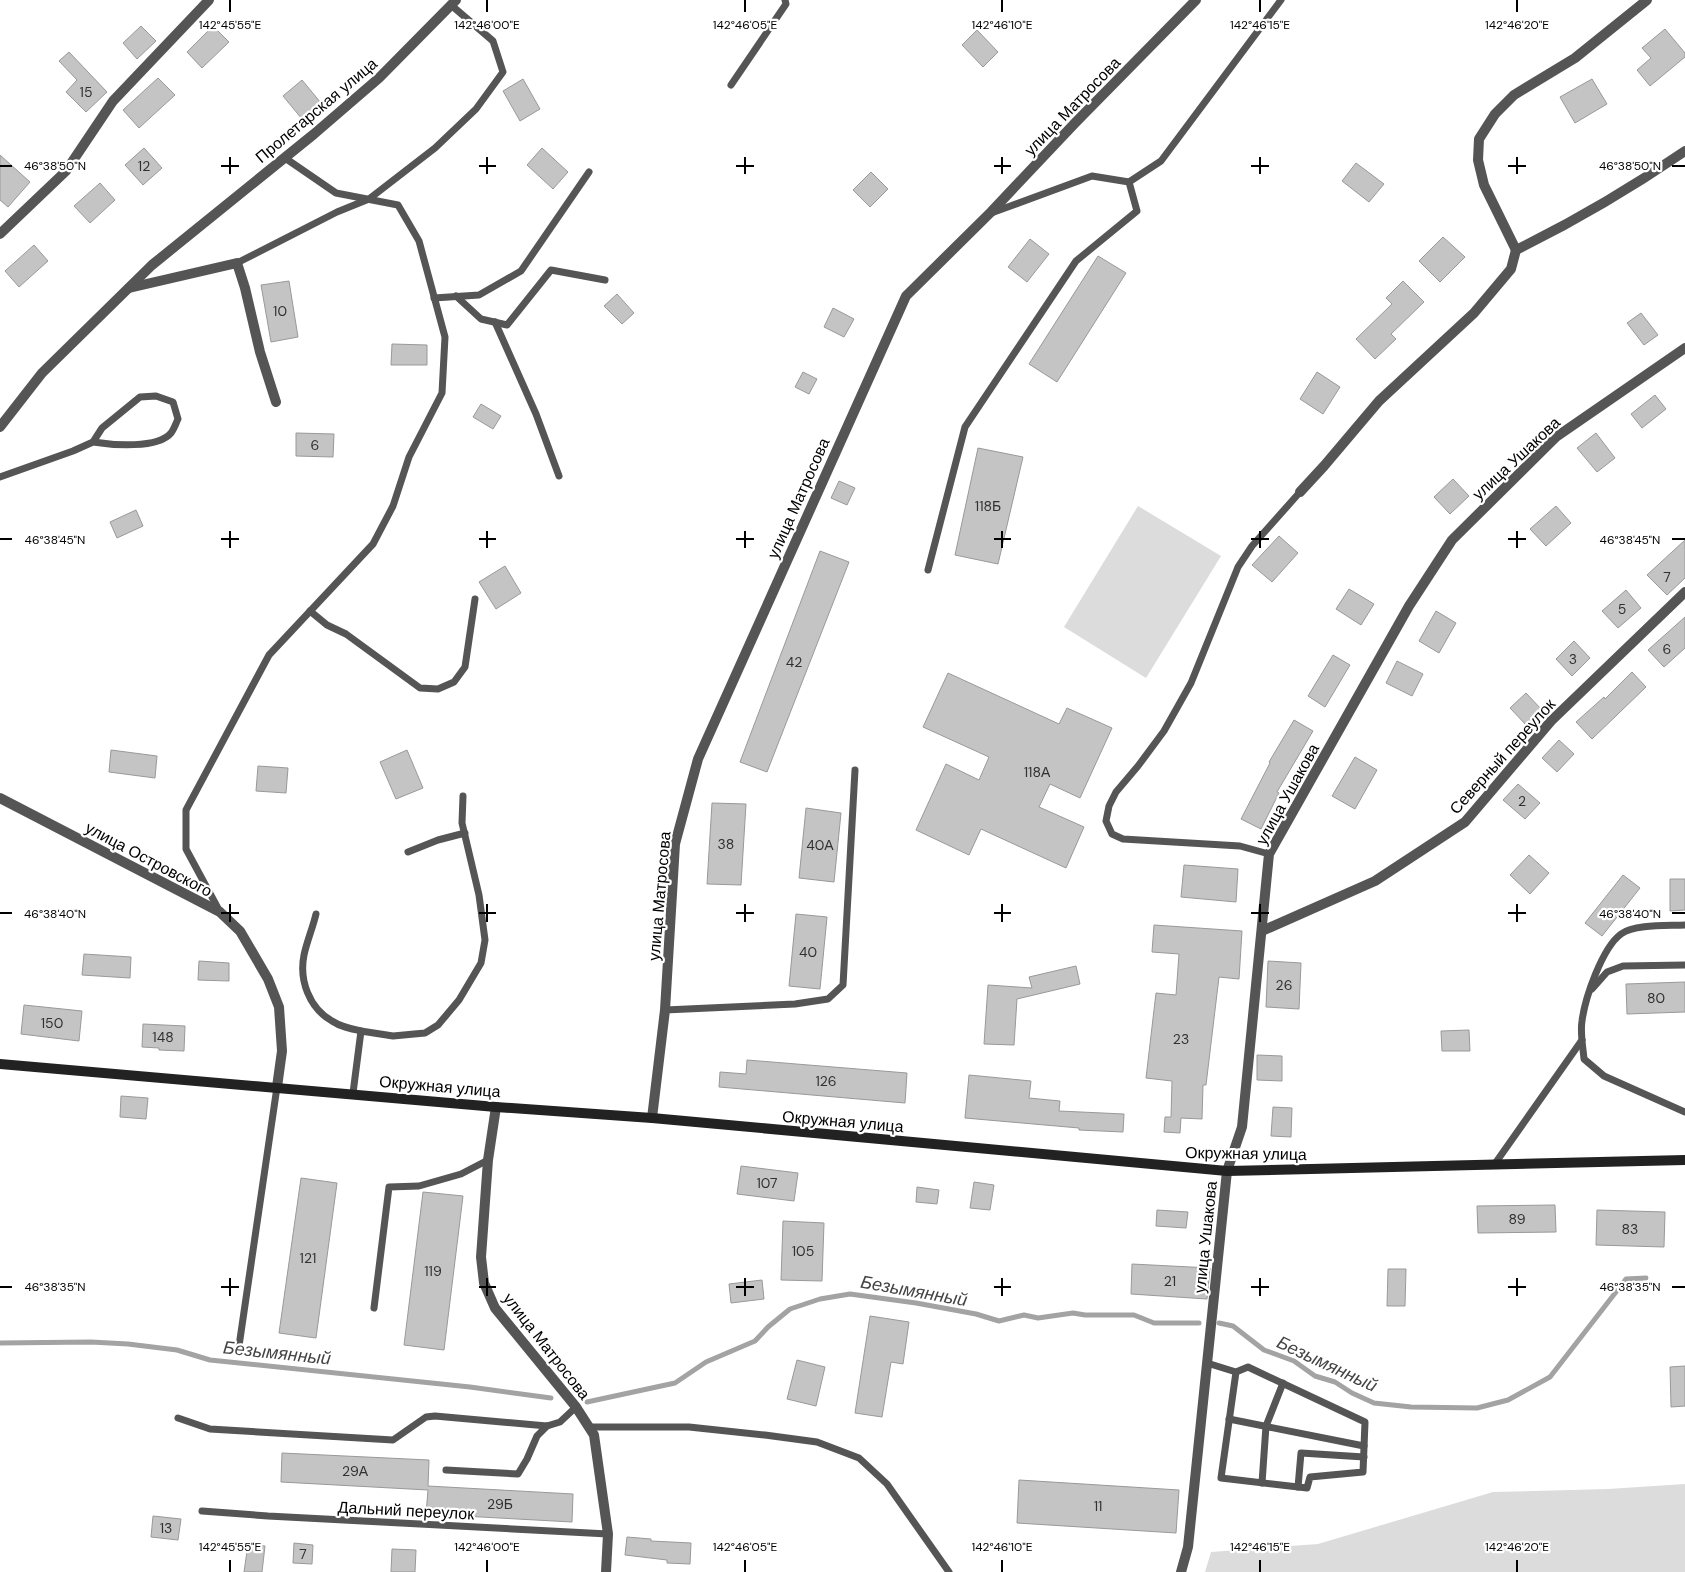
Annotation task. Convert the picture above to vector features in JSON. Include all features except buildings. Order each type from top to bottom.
[{"type":"main road","name":"Окружная улица","points":[[0,1064],[652,1118],[1228,1171],[1685,1160]]},
{"type":"street","points":[[0,234],[66,171],[113,100],[210,0]]},
{"type":"street","name":"улица Матросова","points":[[652,1118],[664,1010],[675,844],[698,759],[906,296],[991,212],[1196,0]]},
{"type":"street","points":[[1300,492],[1379,401],[1474,313],[1511,269],[1516,250],[1484,185],[1478,160],[1479,139],[1494,114],[1514,95],[1575,58],[1647,0]]},
{"type":"street","name":"Пролетарская улица","points":[[0,427],[42,373],[152,265],[285,158],[379,78],[453,2]]},
{"type":"street","points":[[1516,250],[1567,224],[1641,181],[1685,150]]},
{"type":"street","points":[[128,288],[237,263],[246,288],[260,352],[276,402]]},
{"type":"street","name":"улица Ушакова","points":[[1181,1572],[1188,1547],[1228,1171],[1242,1127],[1269,854],[1410,606],[1452,540],[1556,438],[1685,348]]},
{"type":"street","name":"Северный переулок","points":[[1262,931],[1375,881],[1465,822],[1551,721],[1685,592]]},
{"type":"street","name":"улица Островского","points":[[0,798],[220,912],[240,930],[268,980],[279,1008],[282,1051],[277,1087]]},
{"type":"street","name":"улица Матросова","points":[[496,1106],[488,1160],[481,1257],[484,1283],[495,1308],[576,1407],[594,1435],[608,1534],[606,1572]]},
{"type":"lane","points":[[732,85],[786,4],[785,0]]},
{"type":"lane","points":[[991,212],[1092,176],[1129,182],[1161,160],[1280,0]]},
{"type":"lane","points":[[237,263],[337,212],[369,199],[442,142],[476,109],[503,72],[493,40],[453,2]]},
{"type":"lane","points":[[220,912],[186,849],[186,810],[269,655],[373,544],[393,506],[409,457],[442,393],[445,337],[419,241],[398,205],[336,193],[285,158]]},
{"type":"lane","points":[[434,298],[479,294],[521,271],[589,172]]},
{"type":"lane","points":[[928,570],[965,427],[1076,261],[1137,211],[1129,182]]},
{"type":"lane","points":[[456,296],[481,319],[507,325],[551,270],[605,280]]},
{"type":"lane","points":[[495,322],[536,414],[558,476]]},
{"type":"lane","points":[[0,477],[93,442],[102,428],[140,397],[156,396],[173,402],[178,419],[171,433],[154,443],[110,445],[93,442]]},
{"type":"lane","points":[[1269,854],[1240,846],[1123,839],[1112,834],[1106,821],[1109,806],[1116,792],[1164,731],[1191,683],[1238,567],[1252,546],[1300,492]]},
{"type":"lane","points":[[310,611],[327,625],[346,634],[420,688],[438,689],[454,682],[465,667],[475,599]]},
{"type":"lane","points":[[664,1010],[795,1004],[828,999],[843,985],[855,770]]},
{"type":"lane","points":[[316,914],[304,955],[303,976],[314,1006],[331,1021],[361,1032],[393,1036],[425,1033],[438,1025],[459,1000],[481,963],[485,940],[479,895],[462,823],[464,796]]},
{"type":"lane","points":[[408,852],[438,840],[465,833]]},
{"type":"lane","points":[[1685,925],[1638,928],[1621,934],[1604,956],[1588,994],[1582,1022],[1584,1059],[1604,1076],[1685,1112]]},
{"type":"lane","points":[[1588,994],[1607,972],[1623,966],[1685,965]]},
{"type":"lane","points":[[353,1093],[361,1032]]},
{"type":"lane","points":[[1494,1165],[1583,1040]]},
{"type":"lane","points":[[239,1346],[277,1087]]},
{"type":"lane","points":[[374,1308],[389,1187],[419,1186],[461,1174],[488,1160]]},
{"type":"lane","points":[[1207,1363],[1236,1372],[1248,1367],[1365,1422],[1363,1472],[1310,1477],[1307,1488],[1221,1478],[1236,1372]]},
{"type":"lane","points":[[1262,1483],[1266,1426],[1283,1383]]},
{"type":"lane","points":[[178,1418],[210,1429],[393,1440],[426,1417],[435,1416],[547,1426],[560,1422],[576,1407]]},
{"type":"lane","points":[[1229,1419],[1364,1446]]},
{"type":"lane","points":[[446,1470],[518,1474],[537,1436],[547,1426]]},
{"type":"lane","points":[[588,1426],[689,1427],[765,1435],[816,1442],[859,1458],[887,1484],[949,1572]]},
{"type":"lane","points":[[1298,1487],[1301,1453],[1364,1458]]},
{"type":"lane","name":"Дальний переулок","points":[[202,1511],[278,1517],[608,1534]]},
{"type":"shaded area","points":[[1138,506],[1221,556],[1146,678],[1064,627]]},
{"type":"shaded area","points":[[1685,1484],[1685,1572],[1205,1572],[1211,1552],[1318,1544],[1493,1492],[1608,1489]]},
{"type":"waterway","name":"Безымянный","points":[[1219,1323],[1233,1326],[1264,1350],[1294,1361],[1315,1376],[1335,1382],[1352,1393],[1374,1403],[1411,1407],[1477,1408],[1508,1400],[1550,1377],[1626,1279],[1646,1278]]},
{"type":"waterway","name":"Безымянный","points":[[587,1402],[675,1383],[706,1362],[755,1341],[768,1327],[790,1309],[820,1299],[850,1294],[916,1303],[976,1314],[999,1321],[1024,1315],[1038,1318],[1073,1313],[1085,1315],[1134,1315],[1154,1323],[1199,1323]]},
{"type":"waterway","name":"Безымянный","points":[[0,1343],[91,1342],[128,1344],[177,1350],[210,1360],[470,1387],[551,1398]]}]
